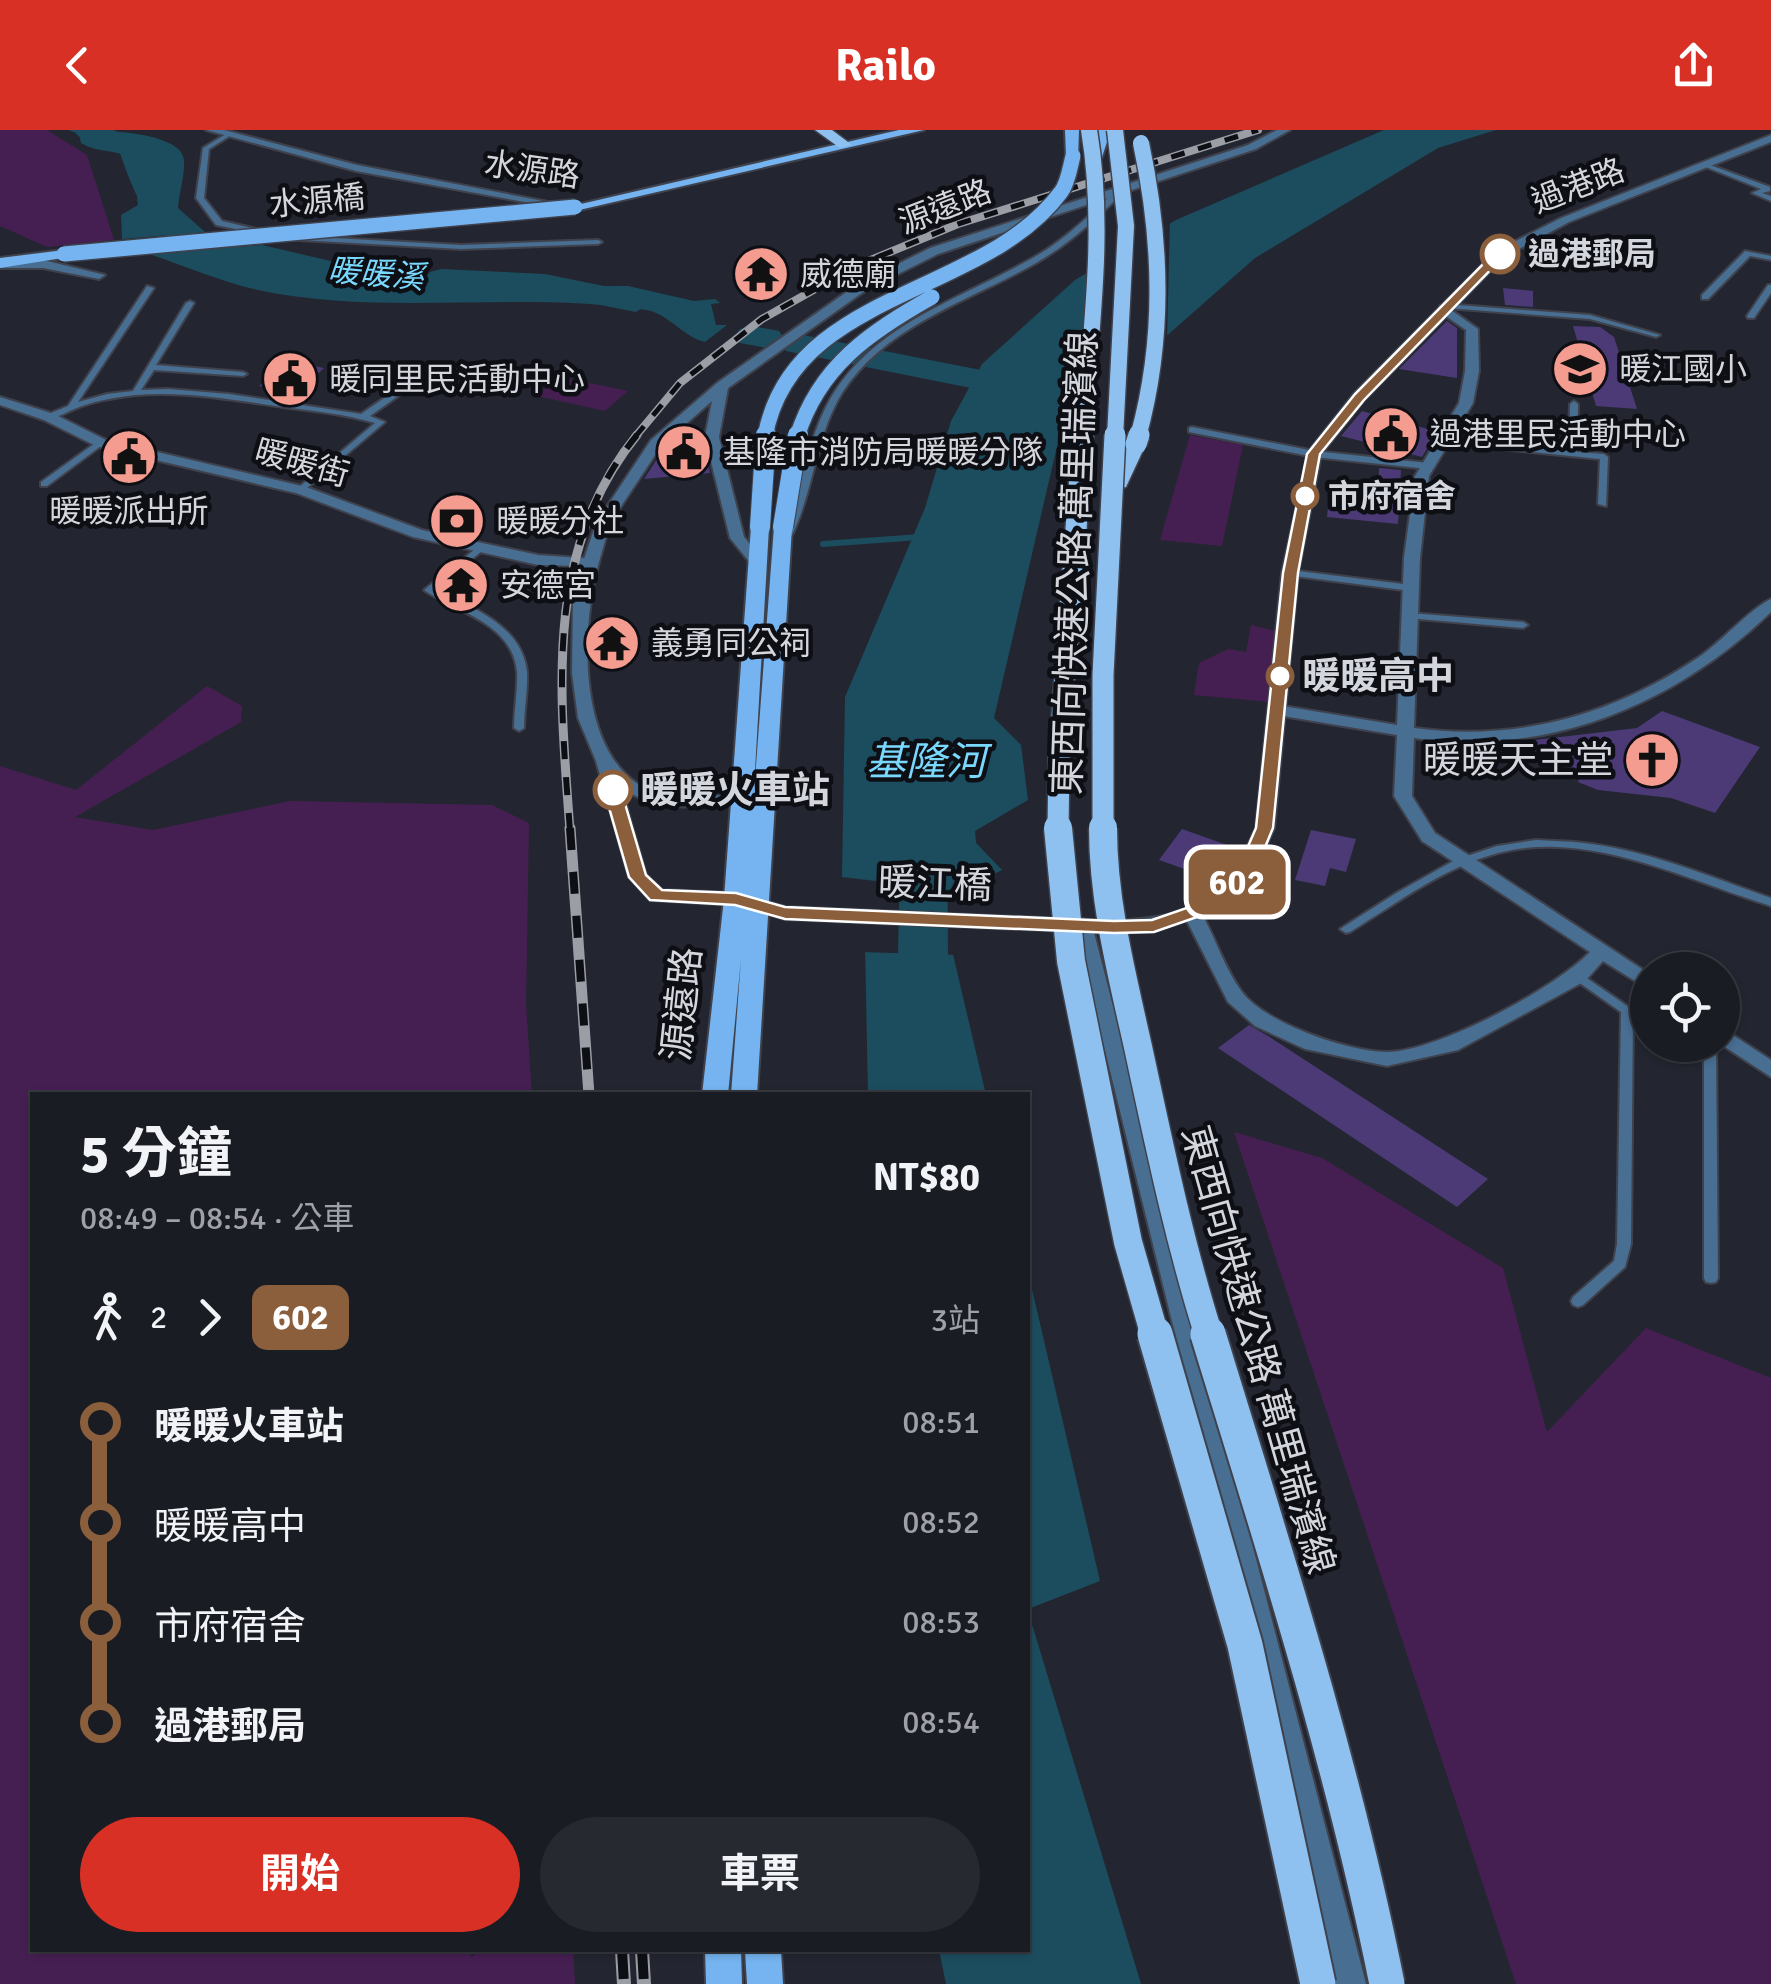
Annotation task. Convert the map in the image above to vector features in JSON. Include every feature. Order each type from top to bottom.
[{"type":"highway","points":[[822,130],[845,144]]},
{"type":"highway","name":"東西向快速公路 萬里瑞濱線","points":[[1131,134],[1116,487],[1103,675],[1104,862],[1118,959],[1182,1248],[1310,1666],[1366,1879],[1388,1984]]},
{"type":"highway","name":"東西向快速公路 萬里瑞濱線","points":[[1081,141],[1097,247],[1058,758],[1058,853],[1071,961],[1128,1242],[1245,1645],[1318,1984]]},
{"type":"main road","name":"水源路","points":[[845,144],[854,137],[879,130]]},
{"type":"main road","name":"水源路","points":[[575,207],[634,198],[845,144],[917,130]]},
{"type":"main road","points":[[1081,141],[1104,130]]},
{"type":"main road","name":"源遠路","points":[[744,1092],[760,904],[754,797],[757,562],[768,436],[778,391],[830,336],[889,299],[1026,228],[1071,178],[1081,141]]},
{"type":"main road","name":"源遠路","points":[[715,1092],[736,899],[754,797],[790,455],[814,386],[838,358],[890,319],[1042,236],[1070,208],[1086,184],[1081,141]]},
{"type":"main road","name":"水源橋","points":[[0,263],[256,233],[575,207]]},
{"type":"main road","points":[[723,1952],[724,1984]]},
{"type":"main road","points":[[764,1952],[765,1984]]},
{"type":"street","name":"水源路","points":[[212,130],[356,168],[575,207]]},
{"type":"street","name":"源遠路","points":[[722,386],[862,287],[934,251],[1252,146],[1286,130]]},
{"type":"street","name":"過港路","points":[[1083,926],[1154,926],[1193,915],[1216,904],[1232,888],[1257,846],[1265,828],[1290,573],[1314,454],[1359,397],[1500,254],[1528,236],[1771,138]]},
{"type":"street","points":[[0,263],[43,264],[99,276]]},
{"type":"street","points":[[1446,308],[1472,329],[1472,371],[1466,403],[1422,476],[1411,588],[1403,796],[1412,817],[1428,837],[1630,971]]},
{"type":"street","points":[[722,386],[656,443],[603,523],[581,597],[580,673],[586,718],[604,761],[638,877],[657,896],[736,899]]},
{"type":"street","points":[[722,386],[712,437],[737,538],[757,562]]},
{"type":"street","name":"暖暖街","points":[[0,402],[49,417],[100,442],[302,490],[418,534],[538,560],[591,562]]},
{"type":"street","points":[[1276,710],[1469,738],[1512,736],[1605,714],[1736,640],[1771,604]]},
{"type":"street","points":[[604,761],[629,788],[666,805],[754,797]]},
{"type":"street","name":"暖江橋","points":[[736,899],[785,913],[1083,926]]},
{"type":"street","points":[[1193,915],[1235,997],[1262,1022],[1312,1044],[1386,1059],[1451,1046],[1578,976],[1602,952]]},
{"type":"street","points":[[1083,926],[1351,1984]]},
{"type":"street","points":[[1740,1048],[1771,1070]]},
{"type":"lane","points":[[226,136],[206,148],[200,198],[219,223],[292,240],[357,245],[461,247],[598,242]]},
{"type":"lane","points":[[1708,166],[1767,190],[1756,193],[1771,199]]},
{"type":"lane","points":[[780,551],[802,505],[823,424],[856,368],[884,341],[921,316],[1033,261],[1087,222],[1120,190]]},
{"type":"lane","points":[[1705,298],[1748,253],[1771,258]]},
{"type":"lane","points":[[72,405],[150,288]]},
{"type":"lane","points":[[1751,316],[1771,288]]},
{"type":"lane","points":[[136,392],[190,302]]},
{"type":"lane","points":[[1446,308],[1590,317],[1656,336]]},
{"type":"lane","points":[[151,367],[243,374]]},
{"type":"lane","points":[[364,416],[432,369]]},
{"type":"lane","points":[[49,417],[72,405],[136,392],[189,391],[364,416],[381,422],[302,490]]},
{"type":"lane","points":[[1572,454],[1574,404]]},
{"type":"lane","points":[[1192,430],[1314,454],[1428,466]]},
{"type":"lane","points":[[1443,440],[1604,457],[1603,504]]},
{"type":"lane","points":[[44,484],[100,442]]},
{"type":"lane","points":[[479,550],[428,590],[500,627],[514,646],[522,668],[518,728]]},
{"type":"lane","points":[[1290,573],[1411,588]]},
{"type":"lane","points":[[1410,616],[1523,625]]},
{"type":"lane","points":[[1346,929],[1461,862],[1542,841],[1626,854],[1771,902]]},
{"type":"lane","points":[[1578,976],[1627,1010],[1624,1244],[1620,1263],[1578,1301]]},
{"type":"lane","points":[[1710,1062],[1711,1278]]},
{"type":"shaded area","points":[[0,130],[47,130],[87,155],[114,240],[47,247],[0,226]]},
{"type":"shaded area","points":[[560,376],[628,391],[605,411],[537,396]]},
{"type":"shaded area","points":[[1190,435],[1243,445],[1222,546],[1160,540]]},
{"type":"shaded area","points":[[1251,625],[1275,631],[1270,702],[1194,695],[1199,663],[1228,649],[1246,652]]},
{"type":"shaded area","points":[[207,686],[242,706],[241,722],[75,817],[153,830],[290,801],[492,805],[529,823],[526,1004],[532,1092],[30,1092],[30,1952],[469,1952],[472,1957],[476,1952],[573,1952],[575,1984],[0,1984],[0,766],[76,790]]},
{"type":"shaded area","points":[[1234,1132],[1322,1158],[1503,1268],[1547,1432],[1646,1328],[1771,1378],[1771,1984],[1516,1984]]},
{"type":"water","points":[[68,130],[153,137],[179,150],[184,166],[178,208],[205,232],[122,239],[121,215],[138,205],[133,159],[81,143],[79,134]]},
{"type":"water","name":"基隆河","points":[[1384,130],[1496,130],[1438,148],[1255,258],[1061,429],[994,718],[1021,745],[1028,800],[975,831],[976,843],[1002,870],[961,891],[842,877],[845,697],[925,508],[951,421],[982,364],[1075,280],[1176,220]]},
{"type":"water","points":[[262,245],[369,270],[565,286],[628,286],[694,301],[715,299],[720,303],[711,304],[716,325],[727,325],[705,342],[646,310],[549,302],[403,303],[306,298],[244,287],[149,254]]},
{"type":"water","points":[[865,943],[952,950],[985,1092],[868,1092]]},
{"type":"water","points":[[1030,1281],[1100,1581],[1030,1608]]},
{"type":"water","points":[[1030,1618],[1141,1984],[946,1984],[939,1952],[1030,1952]]},
{"type":"pier","points":[[1170,218],[1167,342],[1072,426],[1090,265]]},
{"type":"pier","points":[[865,938],[953,945],[958,955],[860,952]]},
{"type":"building","points":[[1503,288],[1533,291],[1533,307],[1505,305]]},
{"type":"building","name":"過港郵局","points":[[1447,321],[1457,328],[1457,378],[1399,369]]},
{"type":"building","points":[[1573,326],[1600,327],[1614,337],[1637,409],[1596,406]]},
{"type":"building","name":"暖同里民活動中心","points":[[287,361],[324,368],[298,392],[259,386]]},
{"type":"building","name":"過港里民活動中心","points":[[1384,408],[1404,409],[1404,422],[1437,432],[1422,457],[1402,452],[1402,456],[1380,454],[1381,446],[1341,436],[1362,411],[1383,417]]},
{"type":"building","name":"基隆市消防局暖暖分隊","points":[[686,428],[702,431],[710,473],[644,479],[664,448]]},
{"type":"building","points":[[1379,468],[1401,470],[1398,524],[1327,517],[1330,488],[1378,493]]},
{"type":"building","name":"暖暖天主堂","points":[[1662,711],[1760,747],[1715,813],[1671,798],[1598,790],[1578,782],[1580,774],[1517,742],[1637,728]]},
{"type":"building","points":[[1182,829],[1230,846],[1207,877],[1159,860]]},
{"type":"building","points":[[1311,830],[1356,839],[1346,872],[1330,868],[1325,886],[1295,880]]},
{"type":"building","points":[[1249,1025],[1488,1179],[1457,1207],[1218,1048]]},
{"type":"waterway","name":"暖暖溪","points":[[88,130],[133,148],[154,208],[170,227],[218,251],[289,266]]},
{"type":"waterway","name":"暖暖溪","points":[[441,279],[545,284],[636,302]]},
{"type":"waterway","name":"暖暖溪","points":[[752,336],[767,338]]},
{"type":"waterway","name":"暖暖溪","points":[[798,344],[857,356]]},
{"type":"waterway","name":"暖暖溪","points":[[876,360],[1006,385]]},
{"type":"waterway","points":[[823,544],[920,537]]},
{"type":"waterway","name":"基隆河","points":[[922,1092],[924,817]]},
{"type":"railway","points":[[635,437],[680,383],[762,319],[856,266],[958,224],[1258,130]]},
{"type":"railway","points":[[570,831],[562,675],[564,624],[572,574],[585,526],[607,479],[637,435]]},
{"type":"railway","points":[[570,828],[589,1092]]},
{"type":"railway","points":[[622,1952],[624,1984]]},
{"type":"railway","points":[[642,1952],[644,1984]]},
{"type":"bus line","name":"602","points":[[613,790],[638,877],[657,896],[736,899],[785,913],[1114,927],[1154,926],[1216,904],[1247,869],[1265,828],[1290,573],[1314,454],[1359,397],[1500,254]]},
{"type":"place","name":"過港郵局","points":[[1500,254]]},
{"type":"place","name":"威德廟","points":[[761,274]]},
{"type":"place","name":"暖江國小","points":[[1580,369]]},
{"type":"place","name":"暖同里民活動中心","points":[[290,379]]},
{"type":"place","name":"過港里民活動中心","points":[[1391,434]]},
{"type":"place","name":"基隆市消防局暖暖分隊","points":[[684,452]]},
{"type":"place","name":"暖暖派出所","points":[[129,457]]},
{"type":"place","name":"市府宿舍","points":[[1305,496]]},
{"type":"place","name":"暖暖分社","points":[[457,521]]},
{"type":"place","name":"安德宮","points":[[461,585]]},
{"type":"place","name":"義勇同公祠","points":[[612,643]]},
{"type":"place","name":"暖暖高中","points":[[1280,676]]},
{"type":"place","name":"暖暖天主堂","points":[[1652,760]]},
{"type":"place","name":"暖暖火車站","points":[[613,790]]}]
